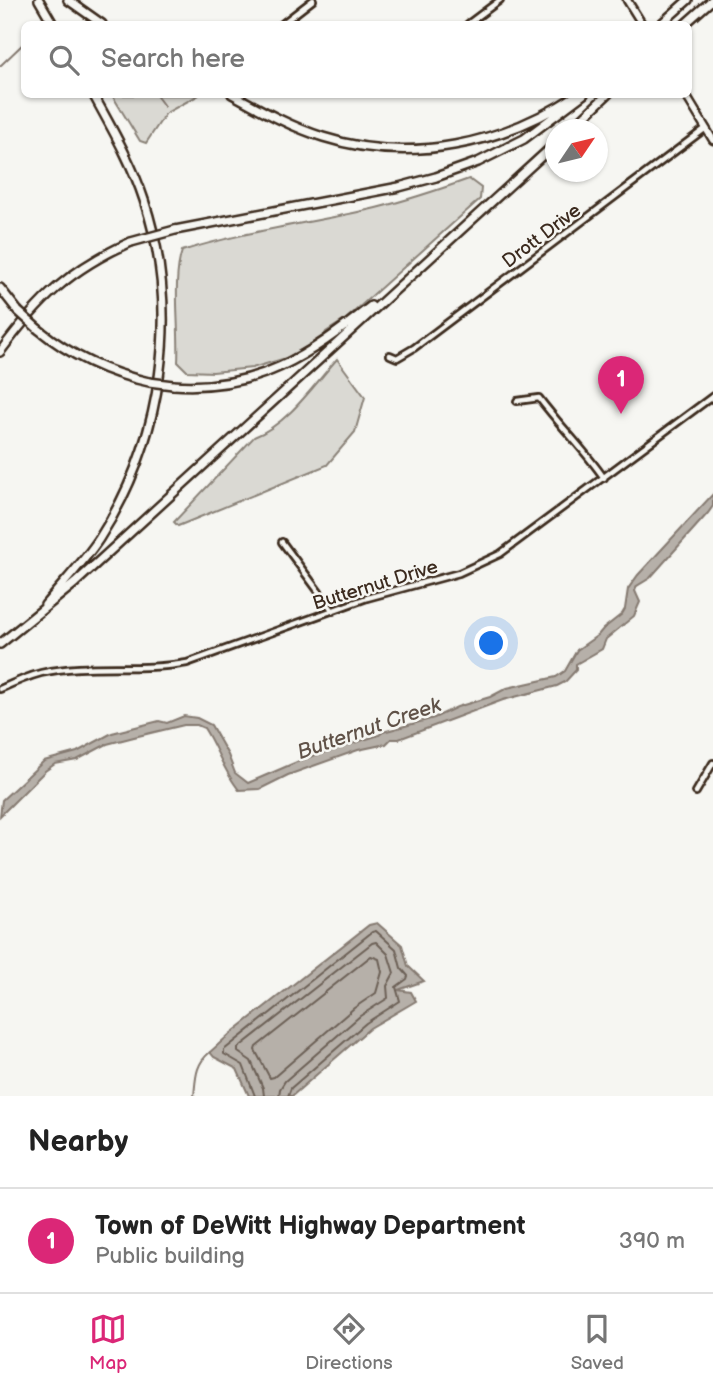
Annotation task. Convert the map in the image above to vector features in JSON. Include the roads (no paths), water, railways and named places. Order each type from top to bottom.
[{"type":"highway","points":[[39,0],[51,21]]},
{"type":"highway","points":[[68,0],[98,21]]},
{"type":"highway","points":[[664,21],[688,0]]},
{"type":"highway","points":[[688,21],[712,0]]},
{"type":"highway","points":[[35,616],[80,564],[118,506],[148,433],[159,378],[163,326],[162,288],[153,233],[145,202],[127,157],[95,98]]},
{"type":"highway","points":[[239,98],[281,121],[352,145],[435,149],[496,136],[540,117],[571,98]]},
{"type":"highway","points":[[0,352],[27,315],[68,277],[100,256],[131,242],[175,230],[399,187],[447,174],[524,139],[579,98]]},
{"type":"highway","points":[[582,119],[604,98]]},
{"type":"highway","points":[[0,644],[104,556],[545,152]]},
{"type":"highway","points":[[0,288],[18,311],[38,329],[86,362],[116,374],[149,382],[219,385],[257,377],[283,367],[328,340],[403,281]]},
{"type":"main road","points":[[627,0],[640,21]]},
{"type":"main road","points":[[687,98],[713,140]]},
{"type":"street","points":[[285,21],[313,0]]},
{"type":"street","points":[[472,21],[500,0]]},
{"type":"street","name":"Drott Drive","points":[[390,355],[397,358],[414,348],[706,128]]},
{"type":"street","name":"Butternut Drive","points":[[0,689],[42,673],[68,669],[160,667],[187,663],[367,598],[459,573],[488,561],[713,396]]},
{"type":"street","points":[[517,401],[539,398],[568,435],[583,448],[604,478]]},
{"type":"street","points":[[282,542],[332,611]]},
{"type":"street","points":[[696,792],[713,763]]},
{"type":"water","points":[[713,494],[713,506],[708,513],[650,578],[637,586],[635,591],[640,602],[634,616],[606,639],[602,649],[576,664],[576,670],[557,686],[503,700],[399,739],[391,739],[386,744],[358,750],[288,775],[260,789],[239,790],[204,728],[184,725],[107,744],[77,760],[55,764],[0,816],[2,800],[44,761],[77,752],[112,733],[159,721],[167,723],[184,716],[197,718],[211,725],[235,773],[248,783],[306,758],[434,718],[507,688],[556,677],[565,671],[577,650],[622,614],[628,589],[638,575]]},
{"type":"water","points":[[377,923],[402,945],[408,966],[424,981],[398,990],[411,992],[416,1001],[370,1028],[292,1096],[249,1096],[237,1069],[210,1052],[369,925]]},
{"type":"waterway","points":[[0,66],[21,46]]},
{"type":"waterway","points":[[158,98],[164,106]]},
{"type":"waterway","points":[[194,1096],[199,1067],[210,1052]]},
{"type":"place","name":"Town of DeWitt Highway Department","points":[[621,414]]},
{"type":"water label","name":"Butternut Creek","points":[[369,728]]}]
